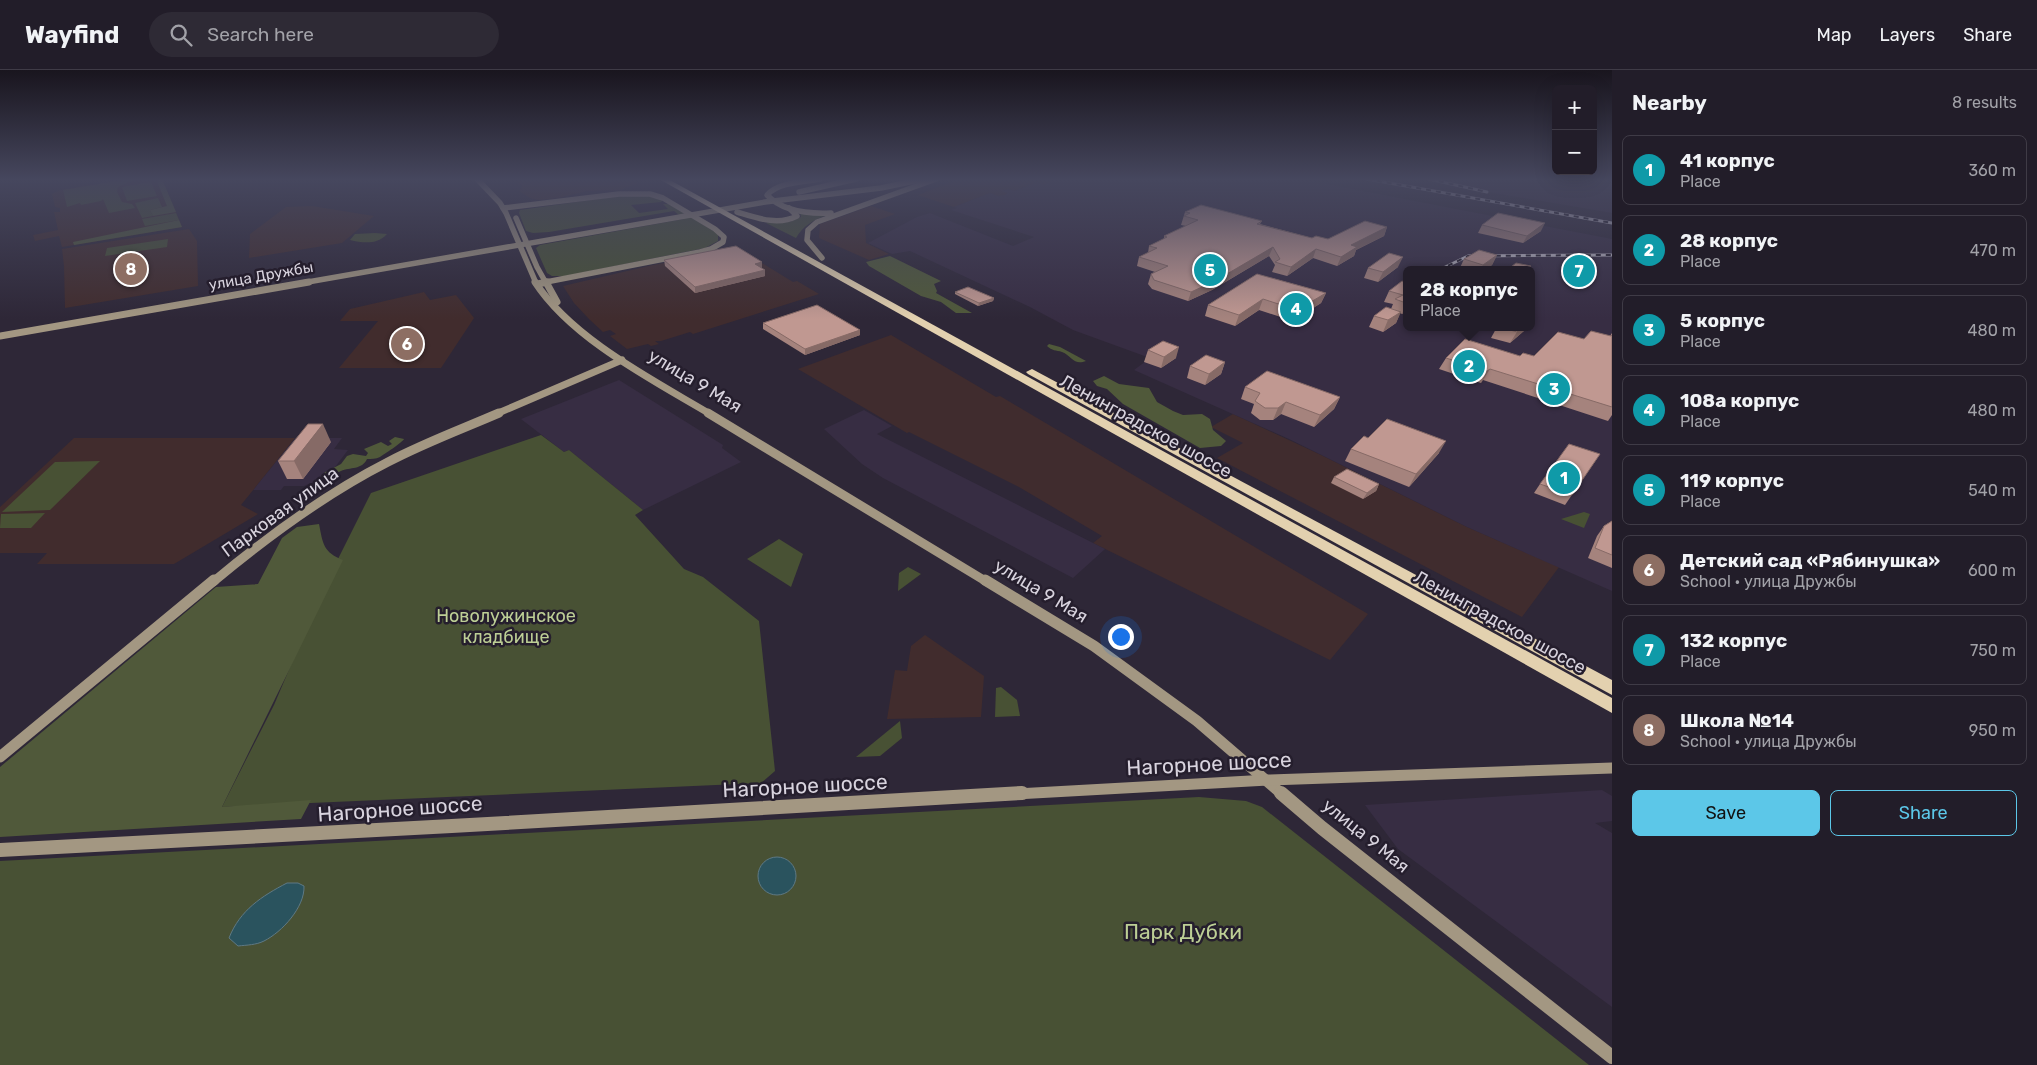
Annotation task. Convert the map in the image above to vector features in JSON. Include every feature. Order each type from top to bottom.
[{"type":"highway","name":"Ленинградское шоссе","points":[[744,225],[1612,707]]},
{"type":"highway","name":"Ленинградское шоссе","points":[[762,225],[1612,688]]},
{"type":"main road","name":"улица 9 Мая","points":[[513,225],[563,312]]},
{"type":"main road","name":"улица 9 Мая","points":[[517,225],[537,284],[550,301],[590,336],[622,360],[1094,646],[1197,720],[1322,828],[1612,1056]]},
{"type":"main road","points":[[523,242],[621,225]]},
{"type":"main road","points":[[537,284],[700,252],[723,242],[724,237],[710,225]]},
{"type":"main road","points":[[813,225],[808,230],[807,240],[822,258]]},
{"type":"main road","name":"улица Дружбы","points":[[0,330],[523,242]]},
{"type":"main road","name":"улица Дружбы","points":[[0,336],[523,242]]},
{"type":"main road","name":"Парковая улица","points":[[0,757],[214,580],[276,530],[315,502],[355,478],[389,461],[622,360]]},
{"type":"main road","name":"Нагорное шоссе","points":[[0,850],[333,834],[618,815],[1268,780],[1612,768]]},
{"type":"shaded area","points":[[57,225],[181,225],[182,227],[62,247],[59,236],[35,241],[33,235],[58,230]]},
{"type":"shaded area","points":[[261,225],[363,225],[342,243],[249,258],[250,234]]},
{"type":"shaded area","points":[[820,225],[865,225],[866,243],[889,254],[869,260],[819,238]]},
{"type":"shaded area","points":[[901,225],[961,225],[1013,246],[1034,237],[998,225],[1542,225],[1612,239],[1612,591],[1467,527],[1289,439],[1134,370],[1150,358],[1073,330],[1030,307],[910,251],[892,254],[868,243]]},
{"type":"shaded area","points":[[189,229],[197,241],[198,286],[65,308],[62,249]]},
{"type":"shaded area","points":[[741,250],[793,282],[797,281],[819,294],[693,334],[690,332],[655,341],[659,344],[651,346],[648,344],[627,349],[610,336],[616,334],[610,330],[603,332],[589,319],[574,303],[563,286],[653,265]]},
{"type":"shaded area","points":[[424,292],[430,300],[456,295],[474,318],[441,368],[339,368],[378,321],[340,321],[350,309]]},
{"type":"shaded area","points":[[891,335],[996,397],[1000,396],[1368,614],[1330,660],[1093,543],[1102,536],[1019,487],[909,432],[907,433],[798,369]]},
{"type":"shaded area","points":[[619,380],[723,445],[722,448],[741,462],[643,510],[569,450],[564,452],[521,419]]},
{"type":"shaded area","points":[[864,410],[892,426],[877,434],[1105,549],[1073,578],[883,478],[862,464],[824,429]]},
{"type":"shaded area","points":[[1233,414],[1467,527],[1559,567],[1522,617],[1217,458],[1243,443],[1211,427]]},
{"type":"shaded area","points":[[74,438],[295,438],[241,505],[258,514],[174,564],[37,564],[47,553],[0,553],[0,507]]},
{"type":"shaded area","points":[[295,438],[342,438],[334,449],[348,450],[323,483],[311,483],[304,486],[284,486],[281,490],[253,490]]},
{"type":"shaded area","points":[[925,635],[984,676],[981,717],[887,719],[895,670],[907,671],[911,646]]},
{"type":"shaded area","points":[[1602,790],[1612,796],[1612,821],[1595,823],[1612,833],[1612,1007],[1398,849],[1365,805]]},
{"type":"green space","points":[[153,225],[181,225],[182,227],[74,245],[73,242]]},
{"type":"green space","points":[[524,225],[588,225],[549,232],[533,233],[526,231]]},
{"type":"green space","points":[[648,225],[704,225],[718,235],[718,241],[705,248],[565,276],[552,276],[547,273],[536,248],[540,245]]},
{"type":"green space","points":[[771,225],[807,225],[796,238]]},
{"type":"green space","points":[[355,234],[387,234],[374,242],[350,240]]},
{"type":"green space","points":[[168,239],[167,247],[105,256],[107,248]]},
{"type":"green space","points":[[890,256],[941,281],[934,284],[936,293],[972,313],[956,313],[941,302],[921,296],[869,266],[866,262]]},
{"type":"green space","points":[[1049,344],[1060,347],[1086,361],[1076,361],[1062,352],[1051,349],[1047,346]]},
{"type":"green space","points":[[1104,376],[1119,384],[1149,388],[1157,402],[1183,415],[1202,414],[1210,419],[1213,430],[1226,441],[1221,446],[1200,448],[1123,404],[1107,389],[1097,386],[1093,381]]},
{"type":"green space","name":"Новолужинское кладбище","points":[[541,435],[564,452],[569,450],[643,510],[635,515],[684,569],[703,577],[759,621],[775,771],[761,783],[222,807],[274,705],[325,585],[371,493]]},
{"type":"green space","points":[[395,437],[404,439],[380,457],[367,459],[359,467],[341,471],[331,477],[324,473],[341,464],[347,456],[353,454],[366,456],[368,453],[364,449],[381,442],[388,446],[392,444],[389,441]]},
{"type":"green space","points":[[100,461],[50,510],[2,512],[55,462]]},
{"type":"green space","points":[[1584,512],[1590,514],[1584,528],[1561,519]]},
{"type":"green space","points":[[45,513],[31,528],[0,528],[1,514]]},
{"type":"green space","points":[[319,524],[325,547],[331,554],[343,560],[222,807],[311,800],[301,819],[0,837],[0,767],[216,587],[258,584],[282,538],[297,527]]},
{"type":"green space","points":[[779,539],[803,554],[791,587],[747,559]]},
{"type":"green space","points":[[908,567],[921,574],[898,591],[899,573]]},
{"type":"green space","points":[[1001,687],[1017,700],[1020,716],[995,717],[996,688]]},
{"type":"green space","points":[[900,721],[902,738],[880,756],[856,757]]},
{"type":"green space","name":"Парк Дубки","points":[[1199,797],[1246,801],[1262,807],[1589,1065],[0,1065],[0,861]]},
{"type":"water","points":[[777,857],[790,863],[796,876],[790,889],[777,895],[764,889],[758,876],[764,863]]},
{"type":"water","points":[[287,883],[298,883],[304,886],[303,894],[297,910],[278,932],[264,941],[255,944],[238,946],[229,938],[239,919],[253,905]]},
{"type":"building","points":[[1186,225],[1263,225],[1312,238],[1316,236],[1328,239],[1356,225],[1387,227],[1351,245],[1357,247],[1341,257],[1316,249],[1291,267],[1275,262],[1280,259],[1273,247],[1215,281],[1191,292],[1154,280],[1151,274],[1168,266],[1139,257],[1157,248],[1149,246],[1167,237],[1164,236]]},
{"type":"building","points":[[1484,225],[1542,225],[1527,236]]},
{"type":"building","points":[[736,246],[762,262],[755,264],[765,270],[695,287],[664,260]]},
{"type":"building","points":[[1479,250],[1497,255],[1483,265],[1464,259]]},
{"type":"building","points":[[1389,253],[1403,257],[1383,272],[1368,268]]},
{"type":"building","points":[[1516,263],[1531,266],[1512,266]]},
{"type":"building","points":[[1257,274],[1326,293],[1297,310],[1263,299],[1239,315],[1208,305]]},
{"type":"building","points":[[1402,281],[1403,282],[1403,295],[1389,291]]},
{"type":"building","points":[[968,287],[994,298],[979,303],[955,292]]},
{"type":"building","points":[[1403,295],[1403,302],[1395,299]]},
{"type":"building","points":[[817,305],[860,330],[805,349],[763,323]]},
{"type":"building","points":[[1386,307],[1401,312],[1388,320],[1374,316]]},
{"type":"building","points":[[1591,331],[1612,335],[1612,407],[1490,369],[1487,371],[1446,358],[1465,339],[1520,356],[1523,353],[1534,356],[1558,332],[1584,339]]},
{"type":"building","points":[[1163,341],[1179,347],[1164,357],[1148,350]]},
{"type":"building","points":[[1206,355],[1225,362],[1209,374],[1190,366]]},
{"type":"building","points":[[1267,371],[1340,397],[1320,415],[1286,402],[1278,408],[1265,408],[1255,401],[1260,393],[1245,387]]},
{"type":"building","points":[[1387,419],[1446,441],[1416,474],[1351,449],[1364,436],[1368,438]]},
{"type":"building","points":[[308,424],[323,424],[294,461],[278,461]]},
{"type":"building","points":[[1569,444],[1600,454],[1572,495],[1540,484]]},
{"type":"building","points":[[1347,469],[1379,484],[1367,493],[1334,477]]},
{"type":"building","points":[[1612,521],[1612,555],[1595,548],[1604,526]]},
{"type":"railway","points":[[1447,266],[1468,256],[1612,255]]},
{"type":"place","name":"Школа №14","points":[[131,269]]},
{"type":"place","name":"119 корпус","points":[[1210,270]]},
{"type":"place","name":"132 корпус","points":[[1579,271]]},
{"type":"place","name":"108а корпус","points":[[1296,309]]},
{"type":"place","name":"Детский сад «Рябинушка»","points":[[407,344]]},
{"type":"place","name":"28 корпус","points":[[1469,366]]},
{"type":"place","name":"5 корпус","points":[[1554,389]]},
{"type":"place","name":"41 корпус","points":[[1564,478]]}]
